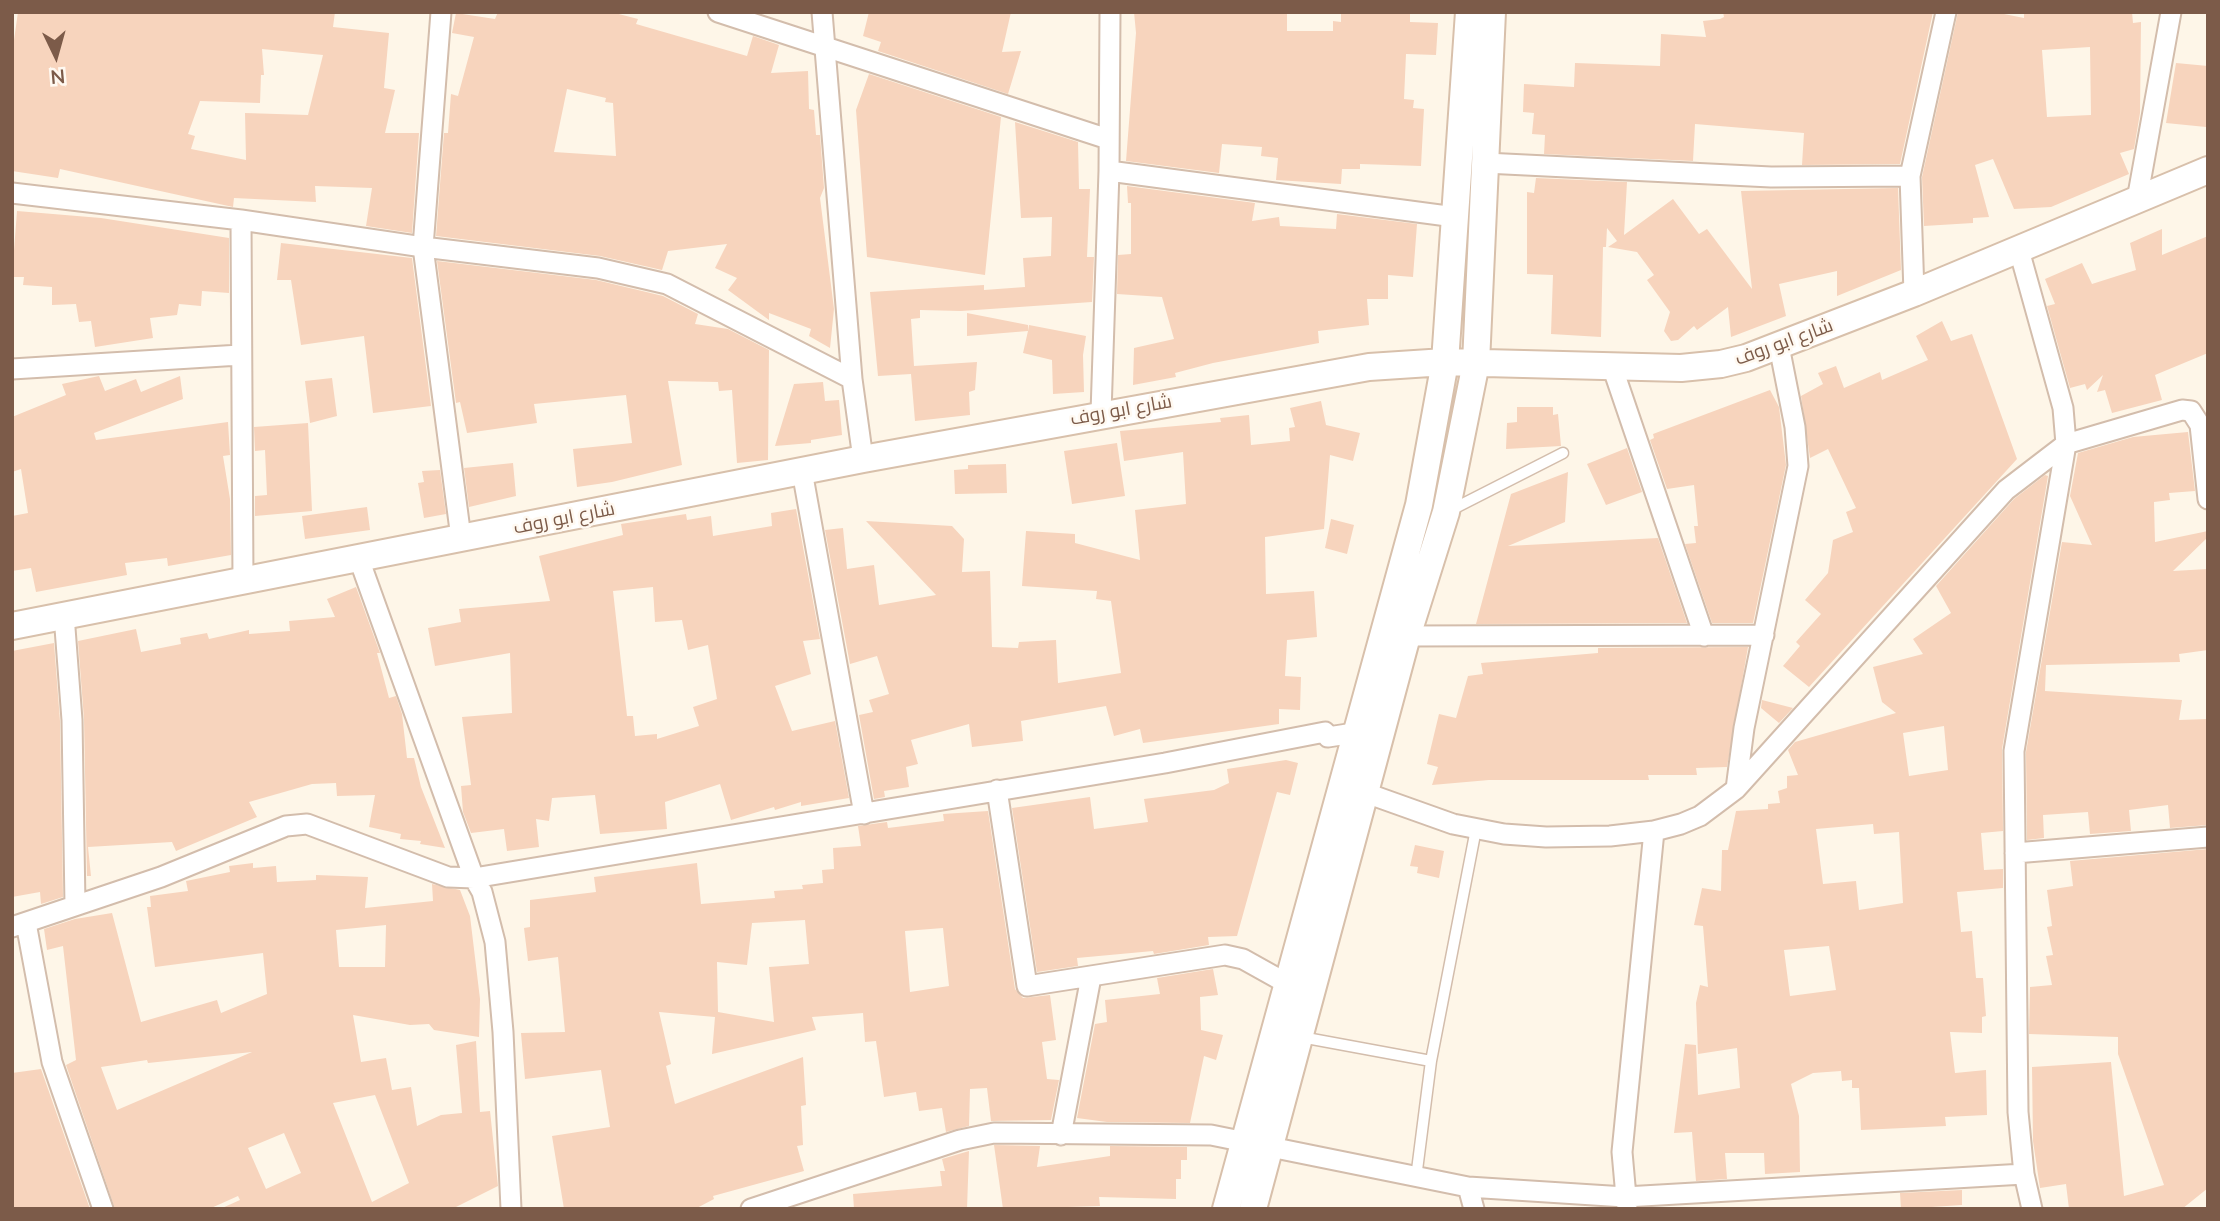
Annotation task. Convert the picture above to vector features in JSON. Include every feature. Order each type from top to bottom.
[{"type":"main road","points":[[1253,1209],[1382,738],[1407,636],[1446,512],[1476,363],[1485,163],[1473,123],[1469,12]]},
{"type":"main road","points":[[1226,1209],[1354,733],[1419,505],[1445,362],[1455,217],[1492,12]]},
{"type":"main road","name":"شارع ابو روف","points":[[12,626],[863,459],[1370,367],[1445,362],[1681,369],[1721,364],[1779,346],[1914,293],[2208,170]]},
{"type":"street","points":[[441,12],[423,247],[461,538]]},
{"type":"street","points":[[718,12],[1108,139]]},
{"type":"street","points":[[822,12],[852,379],[863,459]]},
{"type":"street","points":[[1101,414],[1109,171],[1110,12]]},
{"type":"street","points":[[1914,293],[1910,176],[1947,12]]},
{"type":"street","points":[[2137,200],[2171,12]]},
{"type":"street","points":[[1485,163],[1737,176],[1910,176]]},
{"type":"street","points":[[1109,171],[1455,217]]},
{"type":"street","points":[[12,193],[242,220],[634,274],[695,296],[852,379]]},
{"type":"street","points":[[242,220],[240,355],[243,582]]},
{"type":"street","points":[[2019,250],[2063,408],[2066,444],[2015,732],[2018,1112],[2024,1174],[2032,1209]]},
{"type":"street","points":[[1736,789],[1741,748],[1798,466],[1795,427],[1779,346]]},
{"type":"street","points":[[12,369],[240,355]]},
{"type":"street","points":[[1612,366],[1704,636]]},
{"type":"street","points":[[1366,793],[1476,829],[1546,837],[1654,831],[1700,816],[1736,789],[2006,490],[2066,444],[2182,410],[2192,411],[2200,425],[2208,499]]},
{"type":"street","points":[[802,471],[864,814]]},
{"type":"street","points":[[359,559],[474,878],[482,892],[495,942],[503,1032],[511,1209]]},
{"type":"street","points":[[64,615],[72,720],[75,905]]},
{"type":"street","points":[[1407,636],[1764,635]]},
{"type":"street","points":[[103,1209],[50,1052],[19,925],[161,877],[286,826],[307,824],[448,877],[474,878],[864,814],[1325,732],[1328,737],[1354,733],[1382,738]]},
{"type":"street","points":[[997,790],[1024,982],[1030,987],[1225,955],[1235,956],[1286,983]]},
{"type":"street","points":[[1627,1203],[1622,1152],[1654,831]]},
{"type":"street","points":[[2015,853],[2208,837]]},
{"type":"street","points":[[1061,1135],[1091,977]]},
{"type":"street","points":[[751,1209],[978,1134],[1179,1133],[1244,1140],[1468,1187],[1627,1203],[2024,1174]]},
{"type":"street","points":[[1468,1187],[1474,1209]]},
{"type":"lane","points":[[1446,512],[1563,453]]},
{"type":"lane","points":[[1416,1178],[1431,1061],[1476,829]]},
{"type":"lane","points":[[1301,1037],[1431,1061]]},
{"type":"building","points":[[18,12],[335,12],[333,27],[389,33],[384,88],[395,90],[385,133],[419,133],[412,233],[366,226],[372,188],[315,186],[316,202],[234,198],[233,207],[60,169],[58,178],[12,171],[12,54]],"holes":[[[262,49],[323,55],[308,115],[245,113],[246,160],[191,149],[195,136],[188,134],[200,101],[260,103],[261,75],[264,75]]]},
{"type":"building","points":[[498,12],[611,12],[638,19],[636,24],[747,56],[753,36],[779,45],[771,73],[808,71],[809,109],[814,110],[816,135],[820,135],[824,188],[820,198],[834,309],[830,348],[809,336],[811,329],[769,313],[769,320],[728,290],[737,278],[715,268],[727,244],[668,251],[662,270],[600,256],[436,236],[444,133],[448,133],[451,94],[458,96],[474,37],[452,33],[456,13],[495,19]],"holes":[[[567,89],[606,98],[605,102],[613,103],[616,156],[554,152]]]},
{"type":"building","points":[[869,12],[1011,12],[1002,52],[1021,51],[1008,94],[878,51],[881,42],[863,36]]},
{"type":"building","points":[[1134,12],[1287,12],[1287,31],[1333,31],[1333,21],[1341,22],[1341,12],[1410,12],[1410,22],[1438,23],[1436,55],[1406,54],[1404,99],[1414,100],[1413,108],[1424,109],[1421,166],[1360,164],[1360,169],[1342,169],[1341,184],[1276,180],[1278,158],[1261,156],[1262,147],[1222,144],[1219,173],[1126,161],[1136,33]]},
{"type":"building","points":[[1723,12],[1933,12],[1900,164],[1802,165],[1804,133],[1695,124],[1693,161],[1544,154],[1545,135],[1532,134],[1534,113],[1523,112],[1524,84],[1574,87],[1575,63],[1660,66],[1661,34],[1706,37],[1703,21],[1720,19],[1724,17]]},
{"type":"building","points":[[1958,12],[1994,12],[2024,18],[2024,12],[2132,12],[2133,23],[2141,22],[2140,113],[2134,149],[2120,153],[2129,174],[2051,207],[2014,209],[1993,159],[1975,165],[1989,217],[1973,218],[1973,223],[1924,226],[1922,177]],"holes":[[[2090,47],[2091,115],[2047,117],[2042,50]]]},
{"type":"building","points":[[2176,63],[2208,66],[2206,127],[2166,123]]},
{"type":"building","points":[[869,74],[1001,117],[985,275],[867,257],[856,110]]},
{"type":"building","points":[[1015,122],[1078,142],[1079,189],[1090,189],[1087,257],[1094,257],[1092,302],[961,311],[920,310],[920,318],[911,319],[914,366],[977,362],[975,390],[969,392],[970,415],[915,421],[911,374],[878,376],[870,292],[984,285],[984,290],[1025,287],[1023,258],[1051,256],[1052,217],[1021,218]]},
{"type":"building","points":[[1536,178],[1627,182],[1624,235],[1673,199],[1699,234],[1707,229],[1752,289],[1741,191],[1898,188],[1901,270],[1837,296],[1837,271],[1779,284],[1786,316],[1731,337],[1728,307],[1697,330],[1694,326],[1678,340],[1671,341],[1664,331],[1670,312],[1647,280],[1654,275],[1637,252],[1608,247],[1617,241],[1607,228],[1606,247],[1603,247],[1601,337],[1551,334],[1553,275],[1527,274],[1527,192],[1534,193]]},
{"type":"building","points":[[1127,186],[1255,203],[1252,221],[1279,217],[1280,226],[1336,229],[1337,214],[1417,224],[1413,277],[1388,275],[1388,299],[1367,299],[1369,325],[1318,331],[1319,343],[1213,363],[1175,373],[1176,377],[1133,385],[1134,348],[1174,339],[1162,297],[1117,294],[1118,255],[1131,254],[1131,203],[1128,203]]},
{"type":"building","points":[[17,211],[101,218],[229,238],[229,293],[202,291],[201,306],[179,304],[177,315],[150,318],[153,338],[95,347],[91,321],[79,322],[76,304],[52,305],[52,287],[23,285],[24,277],[12,277]]},
{"type":"building","points":[[2162,229],[2162,255],[2208,236],[2208,353],[2155,375],[2162,400],[2112,413],[2105,390],[2097,392],[2103,375],[2087,390],[2085,384],[2070,388],[2047,306],[2055,304],[2045,279],[2082,263],[2092,284],[2136,270],[2130,243]]},
{"type":"building","points":[[281,243],[412,258],[431,406],[373,413],[364,336],[301,345],[291,280],[277,280]]},
{"type":"building","points":[[437,261],[596,280],[663,296],[698,314],[695,324],[728,329],[769,350],[768,460],[737,463],[732,390],[719,391],[718,382],[668,381],[682,465],[612,482],[577,487],[573,449],[632,443],[626,395],[534,404],[537,423],[467,433],[460,402],[456,403]]},
{"type":"building","points":[[967,313],[1028,325],[1028,331],[967,336]]},
{"type":"building","points":[[1942,321],[1951,341],[1972,334],[2017,459],[1809,687],[1783,666],[1800,646],[1796,642],[1821,614],[1805,600],[1828,573],[1833,540],[1853,532],[1846,512],[1856,508],[1828,449],[1810,458],[1801,396],[1823,384],[1818,373],[1836,366],[1844,388],[1880,372],[1882,380],[1928,360],[1916,336]]},
{"type":"building","points":[[1029,325],[1086,336],[1083,355],[1084,392],[1053,394],[1052,360],[1023,353]]},
{"type":"building","points":[[99,376],[105,391],[136,379],[141,392],[180,376],[183,399],[94,433],[96,440],[228,422],[230,455],[223,456],[230,499],[231,555],[168,566],[167,558],[125,563],[127,575],[36,592],[31,568],[12,571],[12,516],[28,513],[21,469],[12,472],[12,417],[66,395],[62,384]]},
{"type":"building","points":[[332,378],[337,416],[310,423],[305,381]]},
{"type":"building","points":[[823,382],[825,401],[839,400],[842,435],[811,440],[811,443],[775,446],[794,384]]},
{"type":"building","points":[[1770,390],[1779,407],[1786,465],[1753,623],[1712,623],[1685,544],[1696,543],[1694,526],[1698,526],[1694,485],[1667,489],[1650,440],[1654,438],[1653,434]]},
{"type":"building","points":[[1321,401],[1326,425],[1360,433],[1353,461],[1330,455],[1324,529],[1265,537],[1266,594],[1314,591],[1317,637],[1287,640],[1285,676],[1301,677],[1300,710],[1279,709],[1279,724],[1143,743],[1140,729],[1114,736],[1106,706],[1021,721],[1023,741],[972,747],[969,724],[911,740],[918,764],[906,767],[909,787],[884,791],[885,797],[874,799],[859,715],[873,712],[869,700],[889,694],[877,656],[850,664],[825,530],[843,528],[847,569],[874,565],[879,605],[936,595],[866,521],[952,526],[964,539],[962,572],[990,571],[992,647],[1018,648],[1019,642],[1056,640],[1058,683],[1121,673],[1111,601],[1096,599],[1097,591],[1022,586],[1026,531],[1075,534],[1075,543],[1140,560],[1135,510],[1186,504],[1183,452],[1124,461],[1120,431],[1221,422],[1220,418],[1249,415],[1251,445],[1290,441],[1289,428],[1295,427],[1290,408]]},
{"type":"building","points":[[1517,407],[1553,407],[1553,415],[1558,414],[1561,446],[1506,449],[1507,423],[1517,422]]},
{"type":"building","points":[[308,423],[312,511],[255,516],[255,496],[267,495],[265,450],[255,451],[254,427]]},
{"type":"building","points":[[2188,432],[2195,491],[2169,493],[2170,500],[2154,502],[2155,542],[2208,531],[2208,537],[2173,571],[2208,569],[2208,650],[2179,654],[2180,662],[2046,665],[2045,691],[2182,700],[2179,720],[2208,719],[2208,825],[2170,828],[2168,805],[2129,810],[2131,831],[2090,834],[2088,812],[2043,815],[2044,838],[2027,840],[2026,752],[2062,542],[2092,545],[2070,496],[2078,453],[2133,437]]},
{"type":"building","points":[[1117,443],[1125,496],[1072,504],[1064,451]]},
{"type":"building","points":[[1627,448],[1642,492],[1606,505],[1587,464]]},
{"type":"building","points":[[513,463],[516,496],[469,507],[464,468]]},
{"type":"building","points":[[1006,464],[1007,493],[955,494],[954,470],[968,469],[968,465]]},
{"type":"building","points":[[440,470],[446,514],[424,518],[418,483],[424,482],[422,471]]},
{"type":"building","points":[[1568,472],[1565,522],[1508,546],[1658,538],[1687,623],[1476,624],[1511,494]]},
{"type":"building","points":[[2045,475],[2048,476],[2002,749],[2003,831],[1981,833],[1984,870],[2003,869],[2003,888],[1957,892],[1961,932],[1972,931],[1976,978],[1983,978],[1986,1016],[1982,1017],[1982,1033],[1950,1032],[1955,1073],[1986,1070],[1987,1115],[1945,1117],[1946,1126],[1861,1130],[1859,1088],[1852,1088],[1852,1080],[1842,1081],[1841,1071],[1813,1073],[1791,1084],[1799,1116],[1800,1172],[1765,1174],[1764,1153],[1725,1153],[1727,1179],[1696,1181],[1692,1132],[1674,1133],[1685,1044],[1696,1045],[1698,1095],[1740,1088],[1737,1048],[1698,1054],[1696,1003],[1700,985],[1708,987],[1703,926],[1694,925],[1702,888],[1721,891],[1722,850],[1728,850],[1736,811],[1768,809],[1768,804],[1780,803],[1778,791],[1787,788],[1787,776],[1798,775],[1788,750],[1795,742],[1896,713],[1882,702],[1873,667],[1923,654],[1913,639],[1951,613],[1936,586],[2014,499]],"holes":[[[1944,726],[1948,770],[1909,776],[1903,733]],[[1873,824],[1874,834],[1899,832],[1903,903],[1859,910],[1856,881],[1823,884],[1816,829]],[[1829,946],[1836,990],[1790,996],[1784,950]]]},
{"type":"building","points":[[367,507],[370,530],[305,539],[302,516]]},
{"type":"building","points":[[796,509],[820,639],[803,641],[811,674],[775,686],[792,731],[835,721],[849,798],[801,806],[801,802],[775,810],[774,807],[731,820],[720,784],[665,802],[667,829],[600,834],[595,795],[552,798],[549,821],[536,819],[539,847],[507,851],[504,829],[471,833],[463,812],[461,786],[471,785],[462,717],[512,713],[510,653],[435,666],[428,628],[461,622],[459,609],[550,601],[539,556],[623,535],[621,524],[686,514],[687,520],[711,516],[713,536],[772,526],[771,513]],"holes":[[[653,587],[655,622],[682,620],[688,650],[708,645],[717,699],[693,707],[699,726],[657,739],[657,734],[635,736],[633,716],[627,716],[613,591]]]},
{"type":"building","points":[[1331,519],[1354,525],[1347,554],[1325,548]]},
{"type":"building","points":[[356,587],[380,653],[377,653],[389,698],[396,696],[402,714],[407,758],[414,758],[421,787],[445,848],[420,844],[421,841],[400,839],[401,834],[369,827],[375,795],[337,796],[336,783],[312,784],[249,802],[257,817],[176,851],[172,842],[88,847],[91,876],[87,876],[84,719],[78,641],[136,629],[141,652],[181,644],[180,638],[207,633],[209,639],[249,630],[249,634],[290,631],[289,621],[335,617],[327,599]]},
{"type":"building","points":[[54,643],[60,721],[63,897],[41,904],[40,892],[12,897],[12,651]]},
{"type":"building","points":[[1748,647],[1727,767],[1696,768],[1697,775],[1648,775],[1649,780],[1489,780],[1432,785],[1438,767],[1427,764],[1439,714],[1456,718],[1468,676],[1483,674],[1481,663],[1598,653],[1598,648]]},
{"type":"building","points":[[1762,700],[1793,708],[1779,723],[1761,708]]},
{"type":"building","points":[[1286,760],[1298,763],[1290,795],[1277,792],[1237,936],[1208,937],[1209,945],[1154,954],[1153,951],[1077,958],[1078,966],[1037,972],[1012,808],[1090,797],[1094,829],[1148,822],[1144,799],[1214,790],[1229,783],[1227,769]]},
{"type":"building","points":[[988,811],[1015,989],[1023,998],[1050,995],[1056,1040],[1042,1042],[1047,1079],[1059,1080],[1051,1120],[991,1121],[987,1088],[970,1089],[969,1126],[946,1132],[942,1108],[919,1111],[916,1092],[884,1097],[876,1041],[865,1042],[863,1013],[812,1017],[816,1030],[712,1054],[715,1017],[659,1012],[671,1064],[666,1066],[675,1104],[803,1057],[806,1105],[801,1106],[803,1145],[797,1146],[804,1171],[713,1196],[714,1199],[695,1209],[564,1209],[552,1136],[610,1127],[601,1070],[525,1079],[521,1033],[565,1032],[558,957],[528,961],[524,928],[530,927],[530,900],[596,892],[594,877],[697,863],[701,904],[775,898],[774,891],[803,889],[802,885],[823,883],[822,870],[834,869],[833,848],[861,846],[858,826],[887,822],[888,828],[944,821],[943,814]],"holes":[[[805,920],[809,964],[769,967],[774,1022],[718,1012],[717,962],[747,965],[752,923]],[[943,928],[949,986],[910,992],[905,931]]]},
{"type":"building","points":[[1415,845],[1444,851],[1439,878],[1417,873],[1418,867],[1410,866]]},
{"type":"building","points":[[2208,849],[2208,1188],[2182,1209],[2069,1209],[2066,1184],[2040,1188],[2033,1141],[2032,1067],[2111,1062],[2124,1196],[2164,1185],[2118,1054],[2118,1037],[2029,1034],[2030,987],[2052,985],[2046,956],[2053,955],[2047,927],[2052,926],[2047,890],[2073,886],[2070,861]]},
{"type":"building","points":[[253,863],[253,868],[276,866],[277,882],[316,880],[316,875],[368,877],[365,908],[433,901],[432,884],[460,890],[470,916],[480,999],[479,1037],[434,1030],[429,1024],[410,1025],[353,1015],[361,1062],[386,1058],[392,1090],[411,1087],[417,1126],[441,1115],[462,1113],[456,1045],[476,1041],[480,1112],[490,1111],[498,1186],[452,1209],[220,1209],[240,1200],[238,1196],[209,1209],[115,1209],[66,1065],[76,1060],[63,946],[47,950],[44,929],[75,919],[112,913],[141,1022],[217,1000],[221,1013],[267,994],[263,953],[155,967],[147,907],[151,907],[150,896],[188,891],[186,881],[230,872],[229,866]],"holes":[[[386,925],[385,967],[339,967],[336,930]],[[252,1052],[117,1110],[101,1067],[147,1060],[148,1063]],[[375,1095],[409,1183],[372,1202],[333,1103]],[[284,1133],[301,1173],[266,1189],[248,1148]]]},
{"type":"building","points":[[1213,969],[1218,995],[1200,997],[1201,1030],[1223,1035],[1216,1060],[1204,1056],[1190,1123],[1107,1122],[1077,1118],[1095,1024],[1107,1022],[1105,1000],[1160,994],[1157,978]]},
{"type":"building","points":[[41,1069],[90,1209],[12,1209],[12,1073]]},
{"type":"building","points":[[994,1145],[1040,1146],[1037,1167],[1110,1156],[1110,1146],[1187,1147],[1187,1160],[1181,1160],[1181,1179],[1176,1179],[1176,1199],[1099,1197],[1100,1206],[1003,1209]]},
{"type":"building","points":[[969,1151],[967,1209],[854,1209],[853,1194],[942,1186],[940,1171],[945,1171],[942,1159]]},
{"type":"building","points":[[1962,1190],[1962,1205],[1901,1209],[1900,1193]]}]
